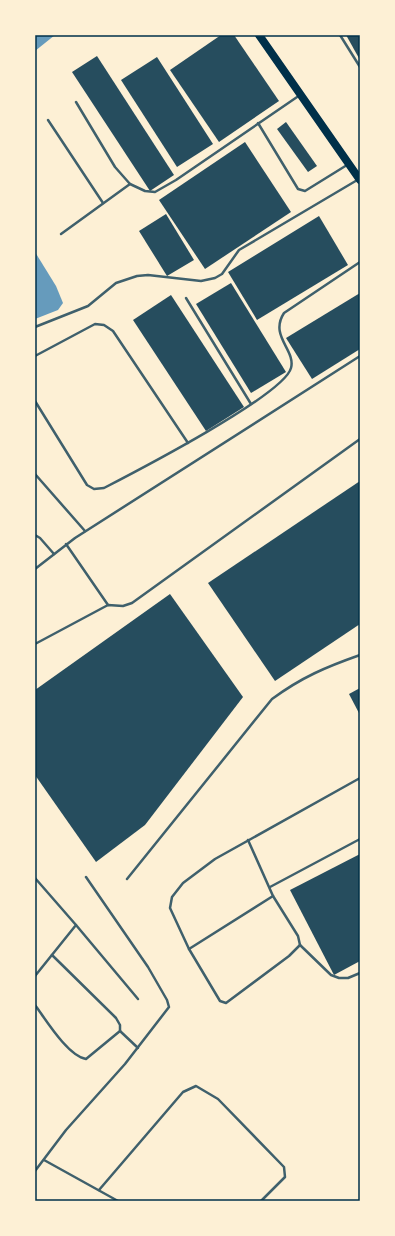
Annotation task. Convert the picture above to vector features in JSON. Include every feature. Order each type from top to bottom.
[{"type":"highway","points":[[259,35],[360,179]]},
{"type":"lane","points":[[340,35],[360,67]]},
{"type":"lane","points":[[76,102],[115,167],[130,184],[146,191],[154,192],[176,180],[300,94]]},
{"type":"lane","points":[[48,120],[103,203]]},
{"type":"lane","points":[[258,123],[298,189],[301,191],[305,191],[349,163]]},
{"type":"lane","points":[[35,327],[88,306],[116,282],[138,276],[148,275],[201,281],[215,278],[222,274],[239,250],[360,179]]},
{"type":"lane","points":[[61,234],[130,184]]},
{"type":"lane","points":[[35,401],[87,485],[94,489],[104,488],[188,443],[251,404],[284,378],[291,368],[291,361],[279,330],[280,319],[284,313],[360,262]]},
{"type":"lane","points":[[186,298],[251,404]]},
{"type":"lane","points":[[35,356],[95,324],[104,325],[113,331],[188,443]]},
{"type":"lane","points":[[35,569],[85,531],[360,356]]},
{"type":"lane","points":[[35,644],[108,605],[123,606],[132,603],[360,439]]},
{"type":"lane","points":[[35,474],[85,531]]},
{"type":"lane","points":[[35,535],[40,538],[54,554]]},
{"type":"lane","points":[[66,544],[108,605]]},
{"type":"lane","points":[[127,879],[272,699],[293,683],[315,672],[360,654]]},
{"type":"lane","points":[[300,945],[290,956],[226,1003],[220,1000],[189,949],[170,908],[172,897],[183,883],[215,859],[248,840],[279,825],[331,793],[360,778]]},
{"type":"lane","points":[[270,888],[360,839]]},
{"type":"lane","points":[[248,840],[273,896],[298,936],[300,945],[331,975],[339,978],[348,978],[360,973]]},
{"type":"lane","points":[[35,878],[138,999]]},
{"type":"lane","points":[[35,1171],[66,1130],[138,1048],[169,1007],[168,1000],[148,967],[86,878]]},
{"type":"lane","points":[[189,949],[273,896]]},
{"type":"lane","points":[[35,976],[76,925]]},
{"type":"lane","points":[[52,955],[116,1018],[120,1025],[120,1031],[138,1048]]},
{"type":"lane","points":[[35,1005],[71,1051],[80,1058],[86,1059],[120,1031]]},
{"type":"lane","points":[[99,1190],[183,1092],[196,1086],[218,1099],[284,1167],[285,1177],[262,1201]]},
{"type":"lane","points":[[44,1160],[118,1201]]},
{"type":"water","points":[[35,35],[55,35],[35,51]]},
{"type":"water","points":[[35,252],[56,286],[63,303],[58,310],[35,319]]},
{"type":"building","points":[[221,35],[234,35],[279,101],[219,142],[170,70]]},
{"type":"building","points":[[346,35],[360,35],[360,60]]},
{"type":"building","points":[[97,56],[174,175],[150,191],[72,72]]},
{"type":"building","points":[[157,57],[213,144],[177,167],[121,80]]},
{"type":"building","points":[[286,122],[317,166],[308,172],[277,129]]},
{"type":"building","points":[[245,142],[291,212],[205,269],[159,200]]},
{"type":"building","points":[[166,214],[194,260],[167,276],[139,231]]},
{"type":"building","points":[[319,216],[348,265],[257,320],[228,272]]},
{"type":"building","points":[[231,283],[286,372],[251,393],[196,304]]},
{"type":"building","points":[[360,293],[360,349],[312,379],[286,338]]},
{"type":"building","points":[[171,295],[244,407],[206,431],[133,320]]},
{"type":"building","points":[[360,481],[360,624],[275,681],[208,583]]},
{"type":"building","points":[[170,594],[243,697],[145,825],[96,862],[35,775],[35,690]]},
{"type":"building","points":[[360,688],[360,715],[349,694]]},
{"type":"building","points":[[360,854],[360,961],[334,975],[290,890]]}]
